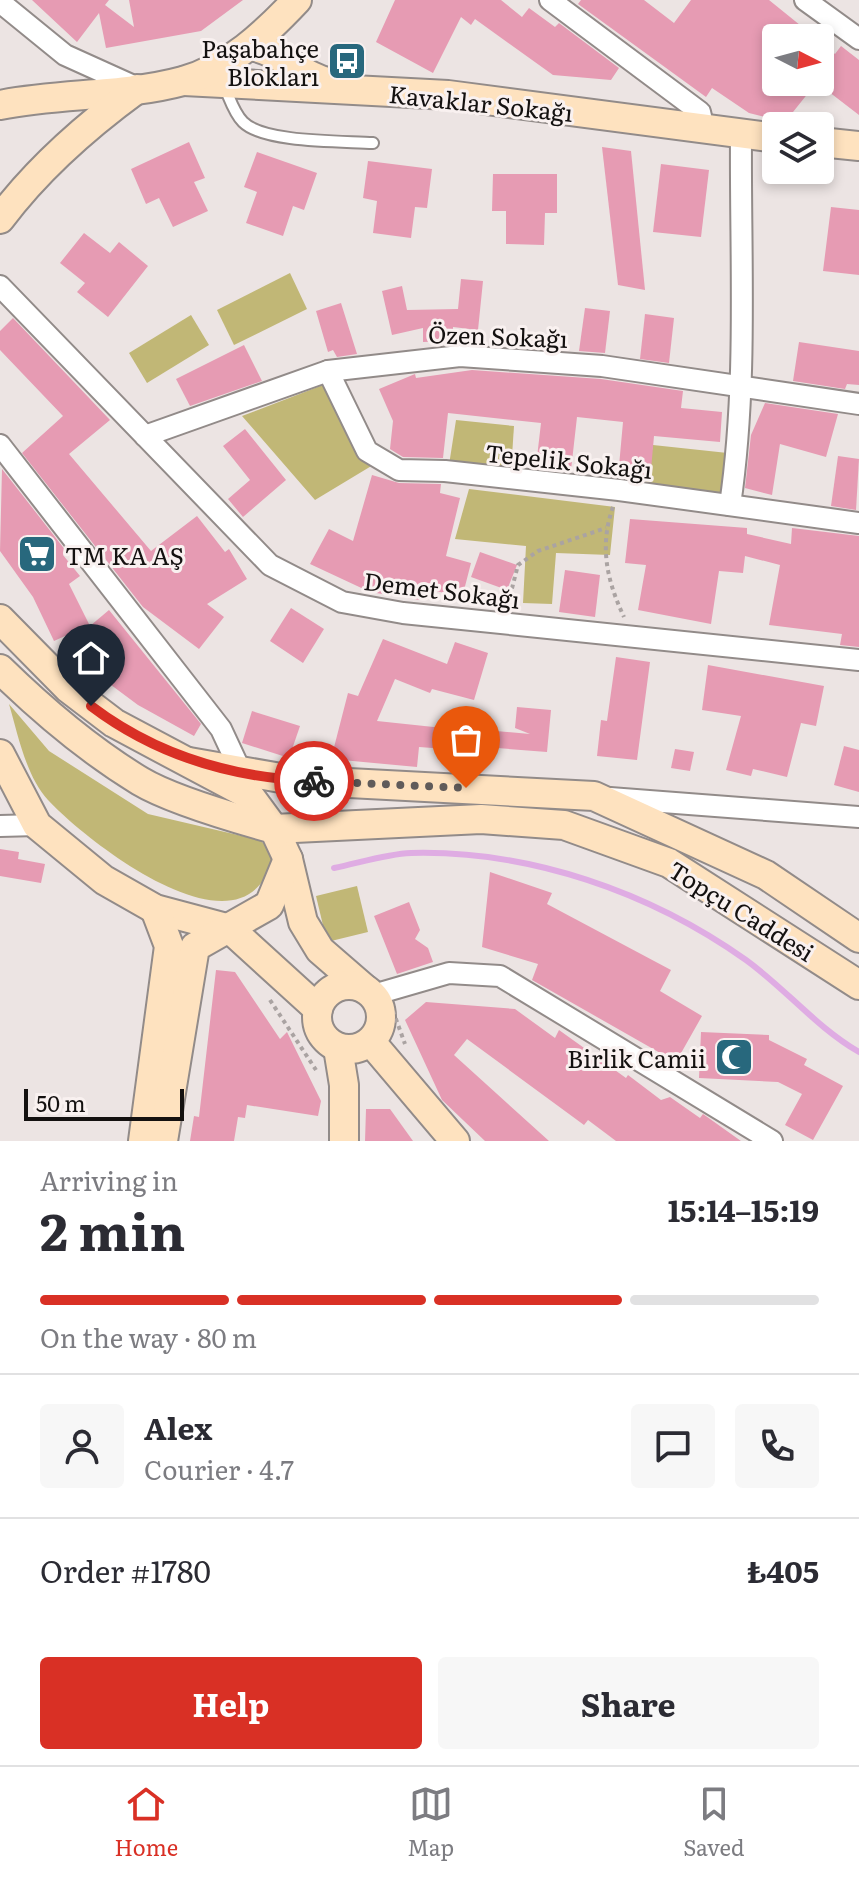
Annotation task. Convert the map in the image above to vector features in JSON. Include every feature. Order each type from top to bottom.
[{"type":"street","points":[[6,102],[184,81],[225,63],[250,46],[297,0]]},
{"type":"street","points":[[297,0],[291,34],[298,67]]},
{"type":"street","points":[[550,0],[700,112],[704,129]]},
{"type":"street","points":[[805,0],[859,39]]},
{"type":"street","points":[[0,2],[65,55],[138,88]]},
{"type":"street","points":[[250,46],[277,54],[313,80],[368,91]]},
{"type":"street","points":[[250,46],[262,77],[275,86]]},
{"type":"street","name":"Kavaklar Sokağı","points":[[184,81],[448,95],[762,136]]},
{"type":"street","points":[[0,219],[35,176],[92,122],[138,88]]},
{"type":"street","points":[[730,505],[737,454],[740,387],[741,134]]},
{"type":"street","points":[[834,143],[859,146]]},
{"type":"street","name":"Demet Sokağı","points":[[0,286],[270,565],[303,585],[342,602],[403,613],[859,660]]},
{"type":"street","name":"Özen Sokağı","points":[[145,436],[328,371],[411,359],[460,356],[602,366],[859,404]]},
{"type":"street","name":"Tepelik Sokağı","points":[[328,371],[367,451],[399,470],[445,471],[619,490],[859,523]]},
{"type":"street","points":[[0,445],[221,729],[242,774]]},
{"type":"street","points":[[0,619],[68,688],[102,714],[249,795],[274,829],[288,859],[309,931],[320,950],[365,1024],[455,1141]]},
{"type":"street","name":"Topçu Caddesi","points":[[0,669],[48,716],[142,783],[274,829],[481,819],[564,825],[669,863],[859,985]]},
{"type":"street","points":[[0,754],[37,825],[104,880],[155,909],[230,929],[318,1009]]},
{"type":"street","name":"Topçu Caddesi","points":[[189,762],[242,774],[292,780],[594,796],[766,875],[859,938]]},
{"type":"street","points":[[594,796],[859,817]]},
{"type":"street","points":[[0,826],[37,825]]},
{"type":"street","points":[[163,1141],[195,947],[269,905],[288,859]]},
{"type":"street","points":[[143,1141],[169,946],[155,909]]},
{"type":"street","points":[[345,1133],[365,1024],[347,985],[337,988],[322,1000],[318,1009],[320,1030],[365,1024],[449,973],[500,976],[772,1141]]},
{"type":"lane","points":[[222,83],[238,115],[254,129],[287,137],[373,143]]},
{"type":"path","points":[[619,490],[606,528],[604,564],[622,614],[635,637]]},
{"type":"path","points":[[496,623],[510,600],[518,565],[538,551],[606,528]]},
{"type":"path","points":[[268,998],[316,1070]]},
{"type":"shaded area","points":[[290,273],[307,309],[234,345],[217,310]]},
{"type":"shaded area","points":[[191,315],[209,345],[147,383],[129,353]]},
{"type":"shaded area","points":[[323,385],[348,430],[373,465],[315,500],[242,416]]},
{"type":"shaded area","points":[[456,420],[514,426],[511,471],[449,465]]},
{"type":"shaded area","points":[[653,445],[737,454],[730,505],[644,493]]},
{"type":"shaded area","points":[[469,489],[615,507],[610,555],[556,553],[552,604],[523,603],[526,546],[455,539]]},
{"type":"shaded area","points":[[9,704],[49,751],[148,814],[259,840],[274,851],[260,885],[235,900],[204,899],[168,887],[98,844],[40,790],[24,755]]},
{"type":"shaded area","points":[[357,886],[368,932],[327,942],[316,896]]},
{"type":"building","points":[[32,0],[109,0],[105,5],[134,27],[129,0],[243,0],[201,31],[106,48],[99,13],[77,42]]},
{"type":"building","points":[[395,0],[501,0],[522,17],[529,8],[555,27],[559,23],[619,68],[611,80],[553,75],[475,19],[471,25],[461,17],[433,73],[376,42]]},
{"type":"building","points":[[581,0],[644,0],[674,23],[691,0],[769,0],[799,24],[762,24],[762,96],[806,96],[793,112],[762,112],[762,116],[749,113],[712,88],[706,97],[578,4]]},
{"type":"building","points":[[841,46],[859,60],[859,115],[834,96],[834,53]]},
{"type":"building","points":[[189,142],[205,178],[194,182],[208,211],[173,227],[159,198],[146,204],[131,169]]},
{"type":"building","points":[[602,147],[631,151],[645,290],[618,285]]},
{"type":"building","points":[[257,152],[317,173],[304,210],[293,206],[283,236],[246,223],[257,192],[244,187]]},
{"type":"building","points":[[368,161],[432,169],[427,208],[415,207],[411,238],[373,233],[377,201],[363,198]]},
{"type":"building","points":[[661,164],[709,170],[701,237],[653,232]]},
{"type":"building","points":[[493,174],[557,174],[557,213],[545,213],[544,245],[506,244],[506,211],[492,211]]},
{"type":"building","points":[[831,207],[859,210],[859,275],[823,271]]},
{"type":"building","points":[[84,233],[110,253],[119,242],[148,266],[108,317],[77,292],[85,283],[60,263]]},
{"type":"building","points":[[461,279],[483,281],[478,330],[453,327],[453,341],[423,342],[423,328],[392,335],[382,291],[402,286],[407,310],[458,309]]},
{"type":"building","points":[[341,303],[357,354],[337,357],[333,350],[328,352],[316,311]]},
{"type":"building","points":[[585,308],[610,311],[605,353],[579,351]]},
{"type":"building","points":[[645,314],[674,318],[669,363],[640,359]]},
{"type":"building","points":[[13,318],[110,420],[69,454],[151,551],[197,516],[225,552],[229,549],[247,579],[207,604],[224,617],[199,649],[143,607],[22,453],[63,416],[0,350],[0,331]]},
{"type":"building","points":[[799,342],[859,351],[859,385],[847,384],[845,389],[793,381]]},
{"type":"building","points":[[244,345],[262,381],[190,406],[176,379]]},
{"type":"building","points":[[472,370],[601,379],[683,391],[681,408],[722,412],[720,442],[654,436],[650,481],[618,477],[623,422],[577,417],[571,470],[536,466],[541,423],[448,413],[443,458],[403,457],[390,449],[393,421],[379,389],[415,374],[416,378]]},
{"type":"building","points":[[765,403],[838,414],[826,457],[780,444],[772,495],[745,488],[751,435]]},
{"type":"building","points":[[245,429],[286,480],[243,517],[228,499],[250,480],[223,446]]},
{"type":"building","points":[[838,456],[859,459],[856,510],[831,506]]},
{"type":"building","points":[[2,469],[66,551],[63,555],[80,576],[69,584],[90,626],[109,610],[201,724],[194,736],[138,705],[99,676],[65,636],[54,641],[33,597],[0,551]]},
{"type":"building","points":[[372,475],[399,483],[441,484],[440,493],[460,498],[446,556],[471,563],[462,598],[422,587],[420,600],[370,592],[310,564],[329,529],[353,541]]},
{"type":"building","points":[[630,519],[747,528],[747,534],[791,544],[792,528],[859,536],[859,647],[840,645],[842,634],[769,625],[780,565],[745,556],[743,573],[719,571],[711,624],[638,610],[646,565],[625,563]]},
{"type":"building","points":[[480,552],[517,565],[507,590],[471,577]]},
{"type":"building","points":[[565,570],[600,575],[595,617],[559,612]]},
{"type":"building","points":[[291,608],[324,629],[303,663],[270,641]]},
{"type":"building","points":[[383,639],[447,664],[455,642],[488,653],[474,700],[432,689],[430,693],[395,679],[377,721],[462,730],[460,750],[419,747],[417,767],[331,759],[348,693],[358,696]]},
{"type":"building","points":[[616,657],[650,662],[637,760],[597,756],[601,720],[607,721]]},
{"type":"building","points":[[708,665],[824,686],[816,726],[801,723],[787,777],[753,769],[751,776],[726,770],[741,716],[702,710]]},
{"type":"building","points":[[517,707],[551,710],[547,752],[472,746],[473,729],[530,734],[515,728]]},
{"type":"building","points":[[252,711],[300,726],[289,758],[242,743]]},
{"type":"building","points":[[844,746],[859,750],[859,792],[834,785]]},
{"type":"building","points":[[675,749],[694,752],[690,771],[671,768]]},
{"type":"building","points":[[0,849],[19,852],[18,859],[45,864],[41,883],[0,876]]},
{"type":"building","points":[[490,872],[552,893],[547,904],[671,970],[660,991],[702,1016],[676,1062],[532,980],[538,964],[482,947]]},
{"type":"building","points":[[409,902],[420,930],[415,939],[428,948],[433,962],[397,974],[374,916]]},
{"type":"building","points":[[216,970],[235,972],[280,1039],[287,1032],[321,1101],[318,1116],[247,1105],[245,1118],[238,1117],[234,1141],[190,1141],[194,1116],[199,1117]]},
{"type":"building","points":[[426,1002],[515,1009],[555,1038],[559,1030],[661,1100],[670,1097],[700,1118],[703,1114],[741,1141],[616,1141],[588,1120],[584,1125],[467,1039],[454,1055],[549,1141],[485,1141],[442,1100],[405,1020]]},
{"type":"building","points":[[701,1032],[769,1035],[769,1040],[807,1059],[804,1065],[843,1086],[813,1140],[785,1125],[802,1094],[778,1082],[699,1078]]},
{"type":"building","points":[[366,1109],[390,1109],[413,1141],[365,1141]]},
{"type":"waterway","points":[[334,868],[402,854],[456,854],[500,859],[587,880],[629,895],[709,936],[761,971],[829,1031],[859,1052]]},
{"type":"way so far","points":[[314,781],[466,788]]},
{"type":"place","name":"Paşabahçe Blokları","points":[[347,61]]},
{"type":"place","name":"TM KA AŞ","points":[[37,554]]},
{"type":"place","name":"Birlik Camii","points":[[734,1057]]},
{"type":"route","points":[[91,706],[114,723],[189,762],[242,774],[314,781]]}]
